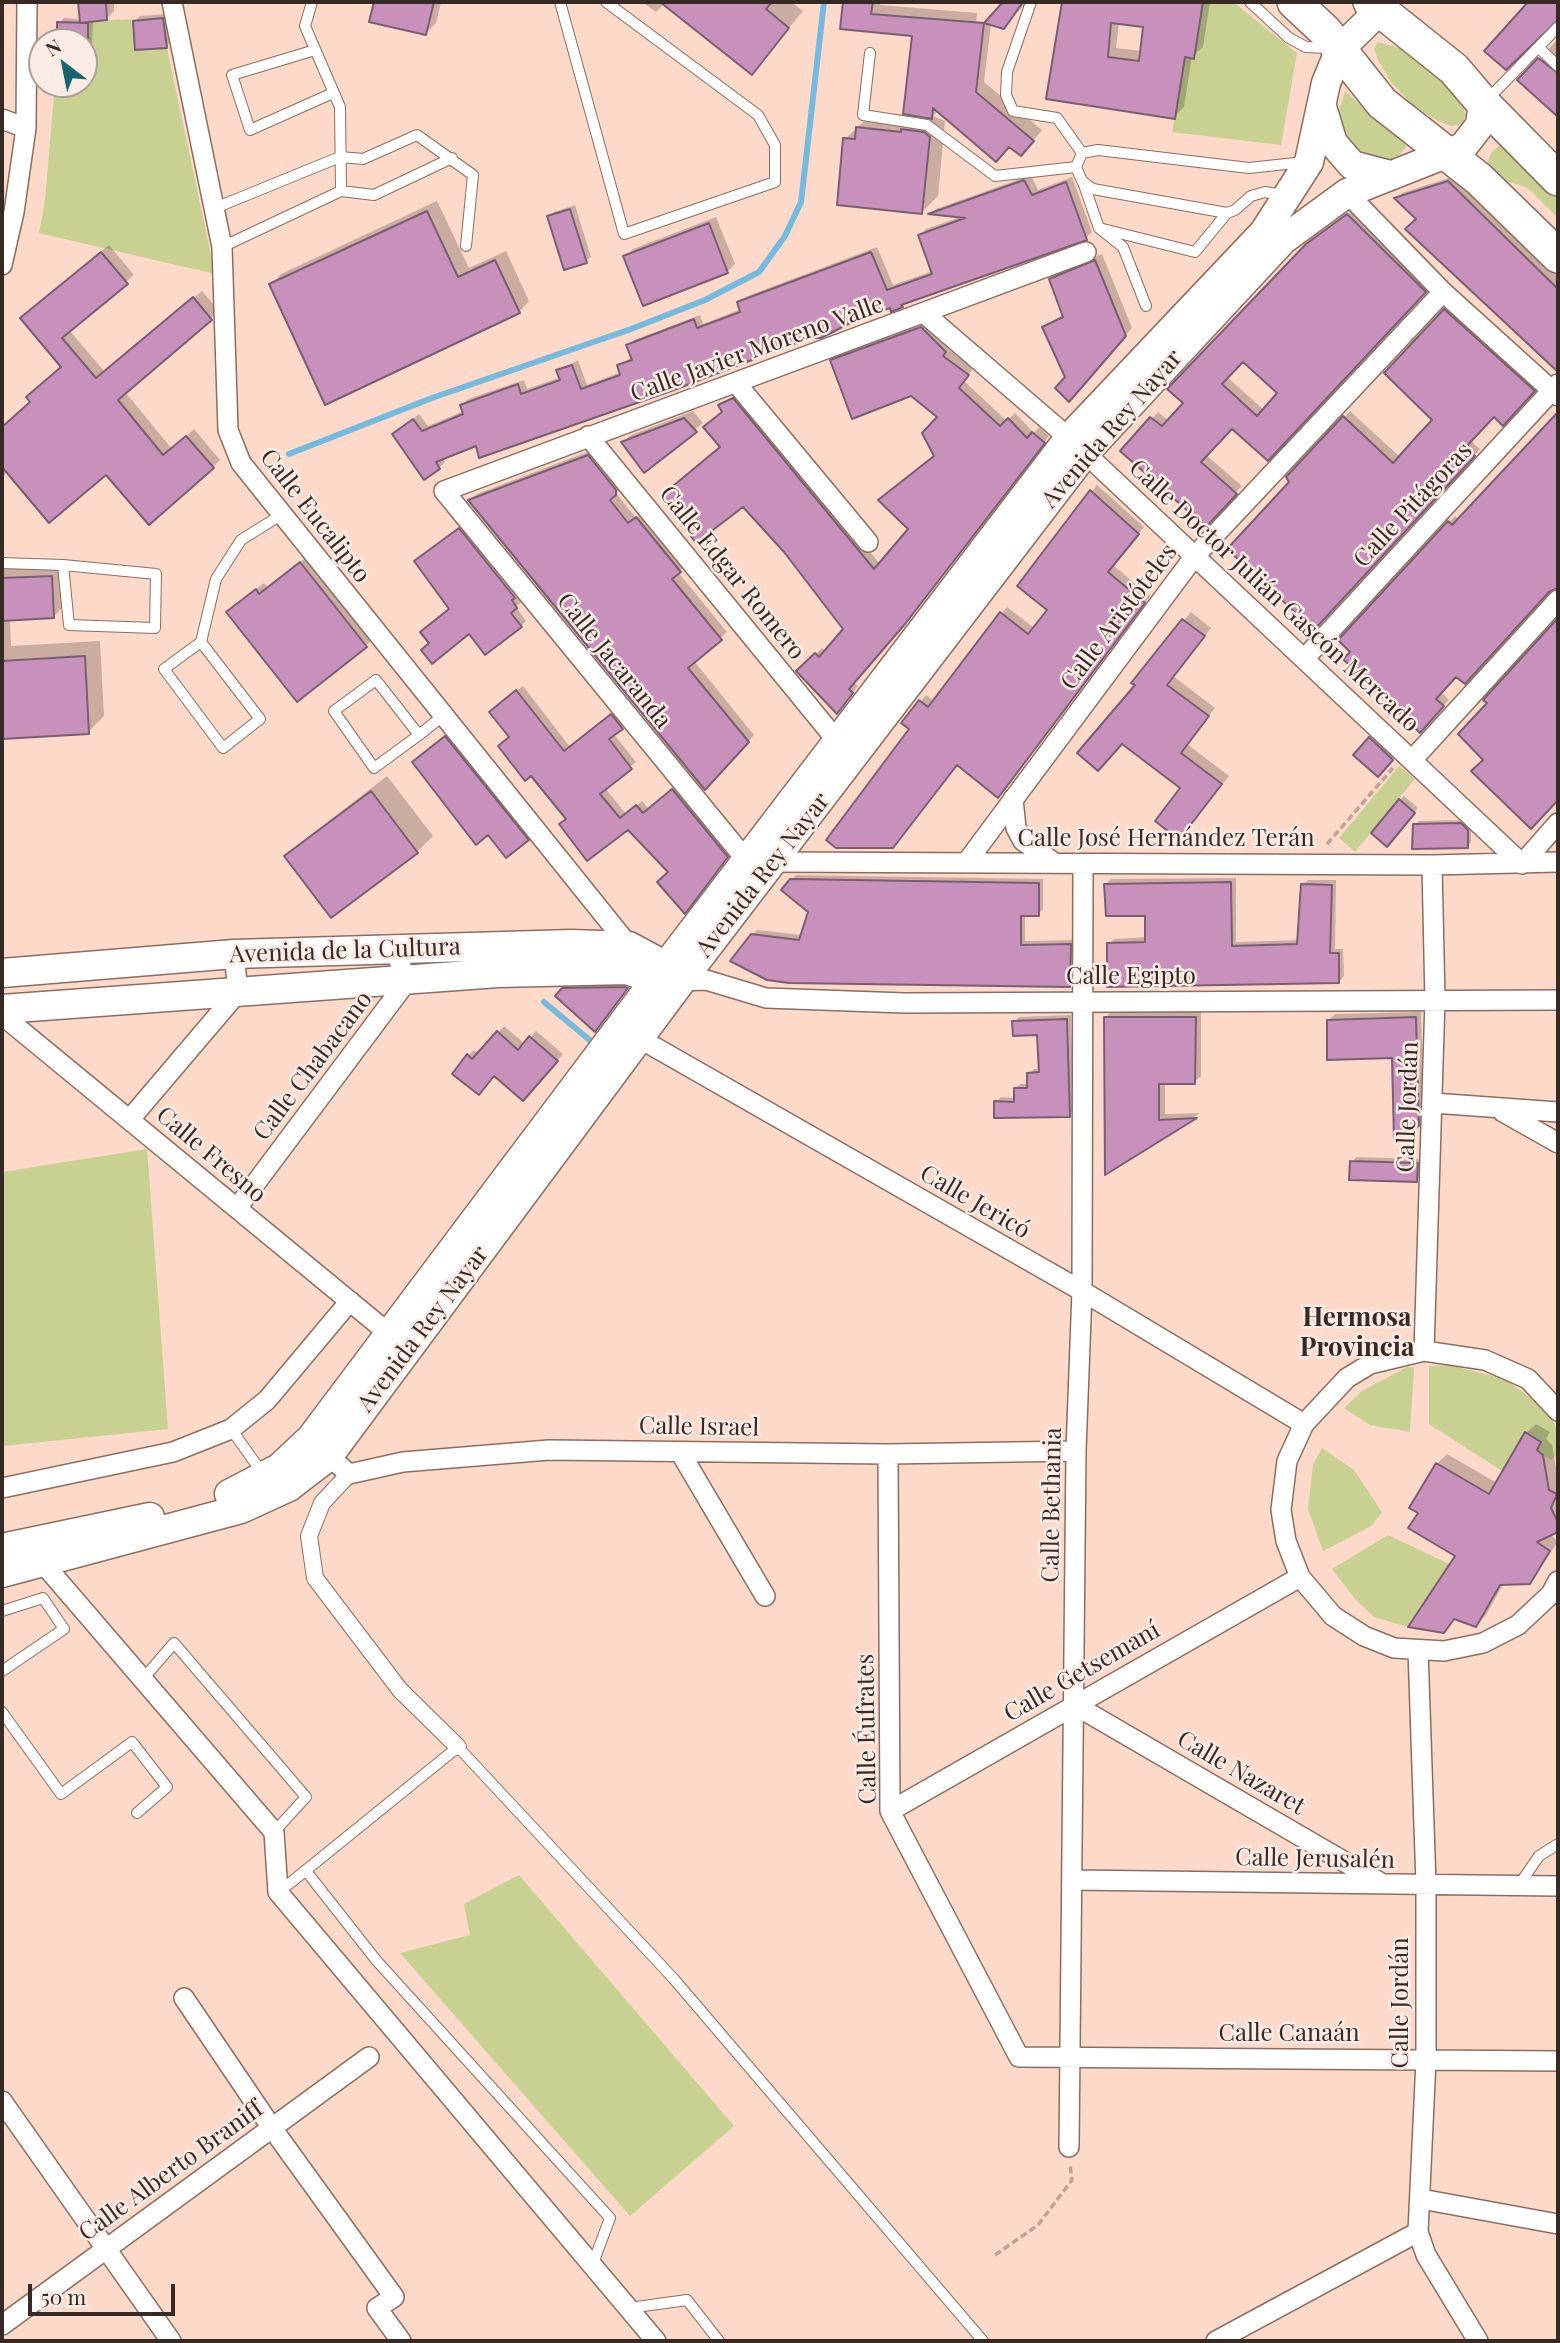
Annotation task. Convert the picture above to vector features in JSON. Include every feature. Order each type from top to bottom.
[{"type":"highway","points":[[1294,2],[1340,49],[1356,75],[1382,103],[1479,179],[1531,207],[1558,232]]},
{"type":"highway","points":[[1381,4],[1446,61],[1558,179]]},
{"type":"highway","points":[[1479,179],[1558,256]]},
{"type":"main road","name":"Avenida Rey Nayar","points":[[760,862],[838,742],[1077,445],[1264,232],[1309,162],[1321,104],[1340,49],[1381,4]]},
{"type":"main road","name":"Avenida Rey Nayar","points":[[24,1552],[241,1509],[289,1487],[329,1456],[399,1341],[629,1033],[679,975],[760,862],[1077,445],[1283,240],[1347,193],[1446,155],[1472,138],[1480,125],[1483,103]]},
{"type":"main road","points":[[1321,104],[1333,143],[1352,165],[1390,175]]},
{"type":"main road","name":"Avenida de la Cultura","points":[[2,973],[233,954],[394,949],[570,958],[628,958],[679,975]]},
{"type":"main road","name":"Avenida de la Cultura","points":[[2,1009],[498,973],[570,958]]},
{"type":"main road","name":"Avenida Rey Nayar","points":[[2,1573],[24,1552],[239,1491],[279,1468],[329,1456]]},
{"type":"street","points":[[2,265],[14,212],[26,128],[27,2]]},
{"type":"street","name":"Calle Eucalipto","points":[[172,2],[222,247],[228,430],[241,463],[444,716],[628,958]]},
{"type":"street","points":[[2,118],[26,128]]},
{"type":"street","points":[[1347,193],[1443,292],[1556,390]]},
{"type":"street","name":"Calle Javier Moreno Valle","points":[[444,491],[1086,252]]},
{"type":"street","name":"Calle Aristóteles","points":[[966,863],[1194,557],[1443,292]]},
{"type":"street","name":"Calle Doctor Julián Gascón Mercado","points":[[925,314],[1077,445],[1522,864]]},
{"type":"street","points":[[736,383],[867,542]]},
{"type":"street","name":"Calle Pitágoras","points":[[1304,659],[1556,390]]},
{"type":"street","name":"Calle Edgar Romero","points":[[588,436],[838,742]]},
{"type":"street","name":"Calle Jacaranda","points":[[444,491],[760,862]]},
{"type":"street","points":[[1410,756],[1558,600]]},
{"type":"street","points":[[1013,799],[1016,828],[1023,841],[1033,851],[1056,862]]},
{"type":"street","points":[[1522,864],[1558,822]]},
{"type":"street","name":"Calle José Hernández Terán","points":[[760,862],[1310,865],[1558,862]]},
{"type":"street","name":"Calle Bethania","points":[[1069,2147],[1076,1451],[1082,1291],[1085,1001],[1083,864]]},
{"type":"street","name":"Calle Jordán","points":[[1424,1351],[1435,999],[1432,865]]},
{"type":"street","name":"Calle Chabacano","points":[[237,1208],[407,981],[394,949]]},
{"type":"street","points":[[130,1119],[239,992],[233,954]]},
{"type":"street","name":"Calle Egipto","points":[[679,975],[766,998],[904,1003],[1558,1000]]},
{"type":"street","name":"Calle Fresno","points":[[2,1015],[399,1341]]},
{"type":"street","name":"Calle Jericó","points":[[629,1033],[1082,1291],[1304,1424]]},
{"type":"street","points":[[1433,1103],[1499,1110],[1558,1111]]},
{"type":"street","points":[[1499,1110],[1558,1143]]},
{"type":"street","points":[[2,1488],[173,1452],[231,1429],[267,1400],[350,1301]]},
{"type":"street","points":[[1558,1411],[1528,1380],[1485,1360],[1424,1351],[1370,1364],[1347,1378],[1304,1424],[1287,1461],[1282,1510],[1286,1541],[1300,1577],[1333,1616],[1364,1636],[1394,1647],[1444,1651],[1483,1643],[1518,1625],[1551,1594],[1558,1581]]},
{"type":"street","name":"Calle Israel","points":[[329,1456],[403,1462],[549,1450],[888,1454],[1076,1451]]},
{"type":"street","points":[[680,1452],[765,1596]]},
{"type":"street","name":"Calle Éufrates","points":[[888,1454],[890,1811],[1019,2057]]},
{"type":"street","points":[[329,1456],[322,1503],[309,1536],[315,1578],[400,1690],[458,1747]]},
{"type":"street","points":[[24,1552],[143,1679],[274,1832],[278,1892],[656,2341]]},
{"type":"street","name":"Calle Getsemaní","points":[[890,1811],[1073,1704],[1300,1577]]},
{"type":"street","name":"Calle Jordán","points":[[1418,1650],[1426,1884],[1426,2060],[1418,2232],[1426,2255],[1478,2341]]},
{"type":"street","name":"Calle Nazaret","points":[[1073,1704],[1384,1884]]},
{"type":"street","name":"Calle Jerusalén","points":[[1072,1880],[1558,1886]]},
{"type":"street","points":[[184,1998],[272,2128],[394,2297],[377,2308],[401,2341]]},
{"type":"street","name":"Calle Alberto Braniff","points":[[2,2325],[369,2057]]},
{"type":"street","name":"Calle Canaán","points":[[1019,2057],[1558,2061]]},
{"type":"street","points":[[2,2101],[171,2341]]},
{"type":"street","points":[[1421,2199],[1558,2224]]},
{"type":"street","points":[[1215,2341],[1418,2232]]},
{"type":"lane","points":[[312,2],[305,26],[340,107],[341,191]]},
{"type":"lane","points":[[560,2],[624,234],[775,182],[775,145],[758,115],[606,2]]},
{"type":"lane","points":[[1031,2],[1007,72],[1006,95],[1013,111],[1057,118],[1082,152]]},
{"type":"lane","points":[[1250,2],[1289,38],[1306,47],[1340,49]]},
{"type":"lane","points":[[1483,103],[1495,95],[1558,27]]},
{"type":"lane","points":[[1539,48],[1558,66]]},
{"type":"lane","points":[[315,50],[232,75],[250,130],[334,93]]},
{"type":"lane","points":[[870,53],[863,115],[927,125],[995,176],[1076,167]]},
{"type":"lane","points":[[215,208],[340,157],[363,159],[417,135],[473,175],[466,246]]},
{"type":"lane","points":[[1082,152],[1098,150],[1249,168],[1309,162]]},
{"type":"lane","points":[[1082,152],[1076,167],[1098,228],[1123,247],[1146,306]]},
{"type":"lane","points":[[222,247],[341,191],[374,195],[452,158]]},
{"type":"lane","points":[[1082,181],[1093,188],[1227,213],[1235,211],[1251,196],[1265,192],[1289,196]]},
{"type":"lane","points":[[1098,228],[1195,252],[1227,213]]},
{"type":"lane","points":[[201,642],[260,719],[223,748],[164,669],[201,642],[216,579],[242,540],[281,515]]},
{"type":"lane","points":[[2,563],[63,565],[156,574],[155,628],[69,625],[63,565]]},
{"type":"lane","points":[[419,735],[376,680],[334,712],[374,768],[419,735],[444,716]]},
{"type":"lane","points":[[231,1429],[265,1476]]},
{"type":"lane","points":[[2,1611],[43,1598],[64,1629],[2,1671]]},
{"type":"lane","points":[[143,1679],[174,1643],[306,1797],[274,1832]]},
{"type":"lane","points":[[2,1712],[61,1794],[132,1742],[167,1787],[137,1813]]},
{"type":"lane","points":[[278,1892],[458,1747],[673,1979],[982,2341]]},
{"type":"lane","points":[[1519,1885],[1539,1856],[1558,1844]]},
{"type":"lane","points":[[306,1871],[376,1961],[610,2218],[592,2266]]},
{"type":"lane","points":[[629,2308],[687,2300],[719,2341]]},
{"type":"path","points":[[1310,865],[1410,756]]},
{"type":"path","points":[[995,2255],[1038,2225],[1072,2180],[1069,2147]]},
{"type":"green space","points":[[1203,2],[1233,2],[1297,53],[1281,145],[1172,132],[1185,57],[1195,58]]},
{"type":"green space","points":[[165,18],[167,48],[215,274],[39,233],[45,200],[54,98],[98,98],[98,28],[57,28],[57,22]]},
{"type":"green space","points":[[1378,42],[1406,50],[1447,83],[1461,101],[1466,115],[1462,125],[1450,126],[1412,104],[1391,82],[1378,60],[1374,48]]},
{"type":"green space","points":[[1345,91],[1407,146],[1399,155],[1388,161],[1357,157],[1342,133],[1338,113]]},
{"type":"green space","points":[[1501,144],[1558,196],[1558,218],[1528,188],[1501,179],[1490,170],[1488,162],[1491,153]]},
{"type":"green space","points":[[1399,766],[1415,779],[1355,852],[1339,838]]},
{"type":"green space","points":[[147,1149],[168,1429],[2,1446],[2,1172]]},
{"type":"green space","points":[[1449,1365],[1504,1379],[1541,1405],[1554,1423],[1558,1435],[1558,1454],[1551,1460],[1543,1455],[1537,1450],[1541,1442],[1525,1433],[1502,1471],[1429,1424],[1429,1366]]},
{"type":"green space","points":[[1407,1367],[1414,1367],[1410,1432],[1370,1425],[1344,1408],[1362,1391]]},
{"type":"green space","points":[[1322,1448],[1354,1470],[1382,1512],[1371,1526],[1323,1551],[1308,1509],[1313,1465]]},
{"type":"green space","points":[[1388,1535],[1449,1564],[1408,1627],[1374,1617],[1355,1599],[1332,1569]]},
{"type":"green space","points":[[519,1875],[734,2126],[630,2216],[400,1953],[470,1935],[464,1904]]},
{"type":"building","points":[[78,2],[106,2],[107,20],[80,23]]},
{"type":"building","points":[[374,2],[434,2],[426,35],[369,22]]},
{"type":"building","points":[[660,2],[772,2],[766,9],[789,28],[752,75]]},
{"type":"building","points":[[843,2],[873,2],[871,14],[984,23],[976,92],[1034,141],[1021,156],[1009,147],[996,162],[933,108],[932,119],[903,114],[912,36],[840,29]]},
{"type":"building","points":[[1003,2],[1023,2],[1004,29],[984,23]]},
{"type":"building","points":[[1062,2],[1203,2],[1194,59],[1185,57],[1175,119],[1046,99]],"holes":[[[1111,23],[1143,27],[1139,61],[1108,57]]]},
{"type":"building","points":[[1528,2],[1558,2],[1558,20],[1506,70],[1484,51]]},
{"type":"building","points":[[163,18],[167,48],[135,50],[133,21]]},
{"type":"building","points":[[57,22],[88,23],[88,28],[57,28]]},
{"type":"building","points":[[1538,58],[1558,73],[1558,117],[1517,80]]},
{"type":"building","points":[[856,127],[924,132],[930,137],[922,214],[837,205],[843,138],[855,139]]},
{"type":"building","points":[[1024,180],[1032,195],[1066,182],[1087,240],[901,305],[903,307],[891,312],[890,308],[864,316],[821,338],[809,338],[674,390],[479,458],[476,446],[436,462],[440,469],[424,480],[392,434],[413,419],[422,431],[463,414],[460,405],[518,384],[521,394],[560,380],[556,370],[572,365],[581,389],[620,375],[617,365],[632,360],[626,345],[694,319],[697,328],[740,312],[737,302],[871,252],[887,290],[932,274],[918,235],[965,218],[928,214]]},
{"type":"building","points":[[1448,181],[1558,289],[1558,372],[1405,229],[1416,219],[1394,198]]},
{"type":"building","points":[[570,209],[587,263],[564,270],[547,216]]},
{"type":"building","points":[[427,211],[458,277],[495,260],[520,313],[325,405],[269,284]]},
{"type":"building","points":[[1347,214],[1426,292],[1268,461],[1232,429],[1201,462],[1237,494],[1206,527],[1120,451],[1150,417],[1162,426],[1183,403],[1167,389],[1306,244]],"holes":[[[1243,362],[1277,393],[1257,416],[1222,384]]]},
{"type":"building","points":[[709,223],[728,273],[643,306],[623,256]]},
{"type":"building","points":[[101,252],[128,284],[62,338],[96,378],[193,297],[212,320],[118,400],[163,455],[186,436],[214,468],[149,525],[106,475],[49,523],[2,467],[2,427],[30,402],[26,397],[61,367],[20,318]]},
{"type":"building","points":[[1095,260],[1126,336],[1069,402],[1055,388],[1065,377],[1042,327],[1063,317],[1049,279]]},
{"type":"building","points":[[1444,309],[1535,391],[1503,426],[1494,417],[1465,448],[1475,456],[1314,630],[1227,549],[1289,482],[1286,477],[1343,416],[1393,463],[1432,420],[1384,373]]},
{"type":"building","points":[[921,327],[946,352],[943,356],[969,375],[959,388],[1000,426],[1008,418],[1027,438],[1032,432],[1045,443],[905,624],[849,689],[853,693],[837,714],[796,671],[815,653],[819,657],[843,629],[784,552],[743,507],[696,543],[661,496],[720,447],[703,427],[722,412],[718,405],[733,398],[874,569],[908,529],[878,500],[934,456],[922,433],[937,417],[911,396],[852,419],[830,360]]},
{"type":"building","points":[[1558,412],[1558,588],[1549,592],[1465,684],[1456,677],[1436,699],[1444,706],[1420,733],[1343,659],[1350,652],[1338,640],[1448,521],[1452,525]]},
{"type":"building","points":[[684,418],[697,432],[644,473],[621,442]]},
{"type":"building","points":[[588,455],[616,490],[616,495],[610,500],[628,523],[636,517],[681,572],[672,579],[722,640],[688,668],[749,742],[705,790],[468,500]]},
{"type":"building","points":[[1090,490],[1139,534],[1108,572],[1145,603],[998,798],[957,765],[893,848],[836,848],[826,840],[909,729],[901,723],[919,700],[928,707],[1000,612],[1028,634],[1047,610],[1017,586]]},
{"type":"building","points":[[459,528],[515,598],[512,600],[517,608],[511,613],[522,627],[485,655],[469,634],[432,664],[421,650],[429,643],[420,632],[449,609],[414,561]]},
{"type":"building","points":[[300,562],[367,647],[297,702],[226,612],[256,589],[259,594]]},
{"type":"building","points":[[52,576],[54,618],[2,621],[2,578]]},
{"type":"building","points":[[1558,618],[1558,800],[1531,829],[1471,771],[1483,760],[1458,734],[1487,703],[1483,700]]},
{"type":"building","points":[[1182,619],[1205,636],[1167,685],[1209,716],[1181,753],[1222,784],[1179,840],[1155,821],[1180,788],[1122,744],[1098,771],[1077,753],[1135,685],[1131,683]]},
{"type":"building","points":[[85,656],[89,734],[2,739],[2,661]]},
{"type":"building","points":[[516,690],[564,751],[611,714],[623,729],[609,739],[632,769],[600,794],[620,818],[636,805],[643,813],[672,789],[728,857],[685,914],[657,882],[668,872],[628,830],[587,861],[559,824],[566,819],[531,776],[525,781],[498,746],[509,737],[489,712]]},
{"type":"building","points":[[445,736],[529,840],[506,858],[488,835],[476,845],[412,762]]},
{"type":"building","points":[[1369,737],[1393,760],[1378,777],[1353,755]]},
{"type":"building","points":[[371,791],[418,853],[331,918],[284,856]]},
{"type":"building","points":[[1399,799],[1415,813],[1387,847],[1371,833]]},
{"type":"building","points":[[1461,823],[1468,830],[1468,848],[1412,849],[1413,824]]},
{"type":"building","points":[[790,879],[1039,883],[1039,916],[1021,916],[1021,945],[1071,944],[1070,987],[789,983],[767,980],[730,961],[751,934],[799,940],[808,912],[781,890]]},
{"type":"building","points":[[1231,882],[1232,946],[1297,944],[1301,884],[1332,885],[1330,953],[1339,953],[1339,983],[1107,987],[1107,943],[1145,942],[1145,916],[1106,916],[1104,884]]},
{"type":"building","points":[[562,988],[628,988],[595,1032],[555,996]]},
{"type":"building","points":[[1104,1017],[1196,1017],[1195,1084],[1159,1084],[1159,1120],[1197,1118],[1105,1175]]},
{"type":"building","points":[[1416,1017],[1419,1126],[1394,1140],[1392,1058],[1327,1060],[1327,1020]]},
{"type":"building","points":[[1067,1019],[1070,1117],[994,1118],[994,1101],[1014,1102],[1014,1088],[1027,1088],[1027,1073],[1039,1072],[1037,1035],[1013,1036],[1012,1021]]},
{"type":"building","points":[[497,1031],[518,1050],[529,1036],[558,1061],[523,1101],[494,1076],[479,1095],[452,1074],[467,1054],[472,1059]]},
{"type":"building","points":[[1350,1161],[1418,1163],[1417,1182],[1349,1180]]},
{"type":"building","points":[[1525,1432],[1541,1442],[1537,1450],[1543,1455],[1549,1490],[1557,1494],[1551,1508],[1558,1522],[1558,1532],[1537,1542],[1550,1551],[1530,1584],[1500,1585],[1476,1627],[1454,1619],[1444,1633],[1408,1627],[1455,1556],[1408,1528],[1418,1513],[1409,1508],[1436,1463],[1489,1494]]},
{"type":"waterway","points":[[289,454],[432,398],[631,329],[705,300],[759,272],[785,236],[801,202],[824,2]]},
{"type":"waterway","points":[[544,1002],[592,1042]]},
{"type":"district","name":"Hermosa Provincia","points":[[1357,1333]]}]
